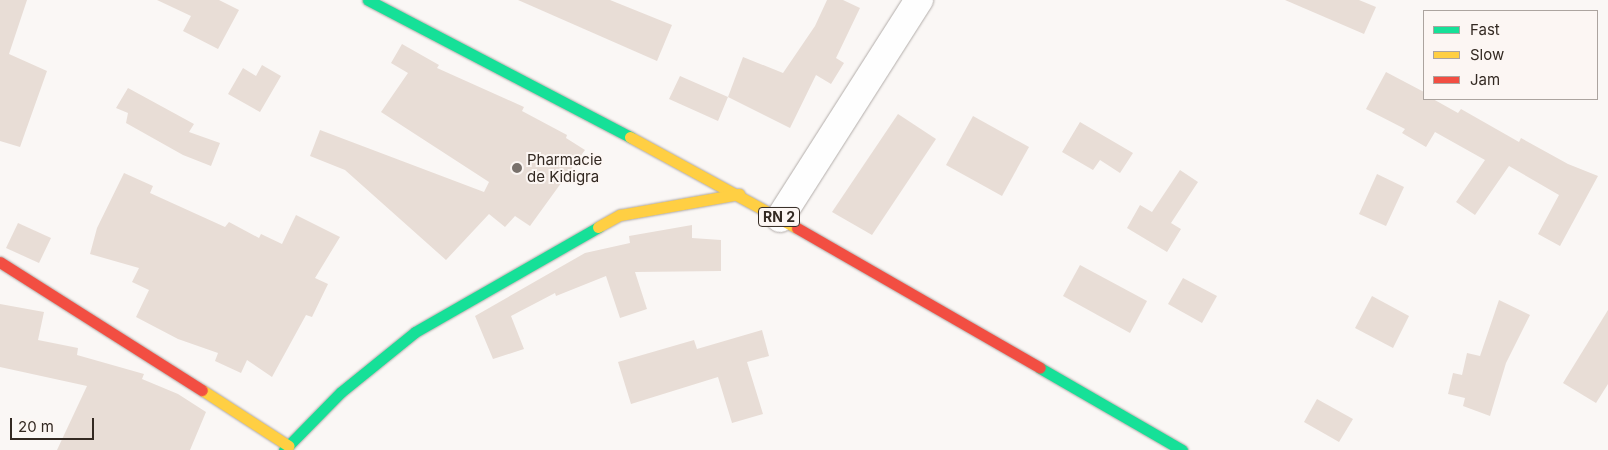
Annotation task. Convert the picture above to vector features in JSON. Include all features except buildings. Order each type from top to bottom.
[{"type":"main road","name":"RN 2","points":[[368,0],[399,7],[739,194],[1182,450]]},
{"type":"main road","points":[[0,262],[286,448],[341,392],[415,332],[536,262],[620,215],[739,194]]},
{"type":"street","points":[[780,218],[919,0]]},
{"type":"traffic: fast","points":[[368,0],[630,137]]},
{"type":"traffic: fast","points":[[284,450],[341,392],[415,332],[598,227]]},
{"type":"traffic: fast","points":[[1040,368],[1182,450]]},
{"type":"traffic: slow","points":[[630,137],[797,228]]},
{"type":"traffic: slow","points":[[598,227],[620,215],[739,194]]},
{"type":"traffic: slow","points":[[202,390],[289,446]]},
{"type":"traffic: jam","points":[[797,228],[1040,368]]},
{"type":"traffic: jam","points":[[0,262],[202,390]]},
{"type":"place","name":"Pharmacie de Kidigra","points":[[517,168]]}]
